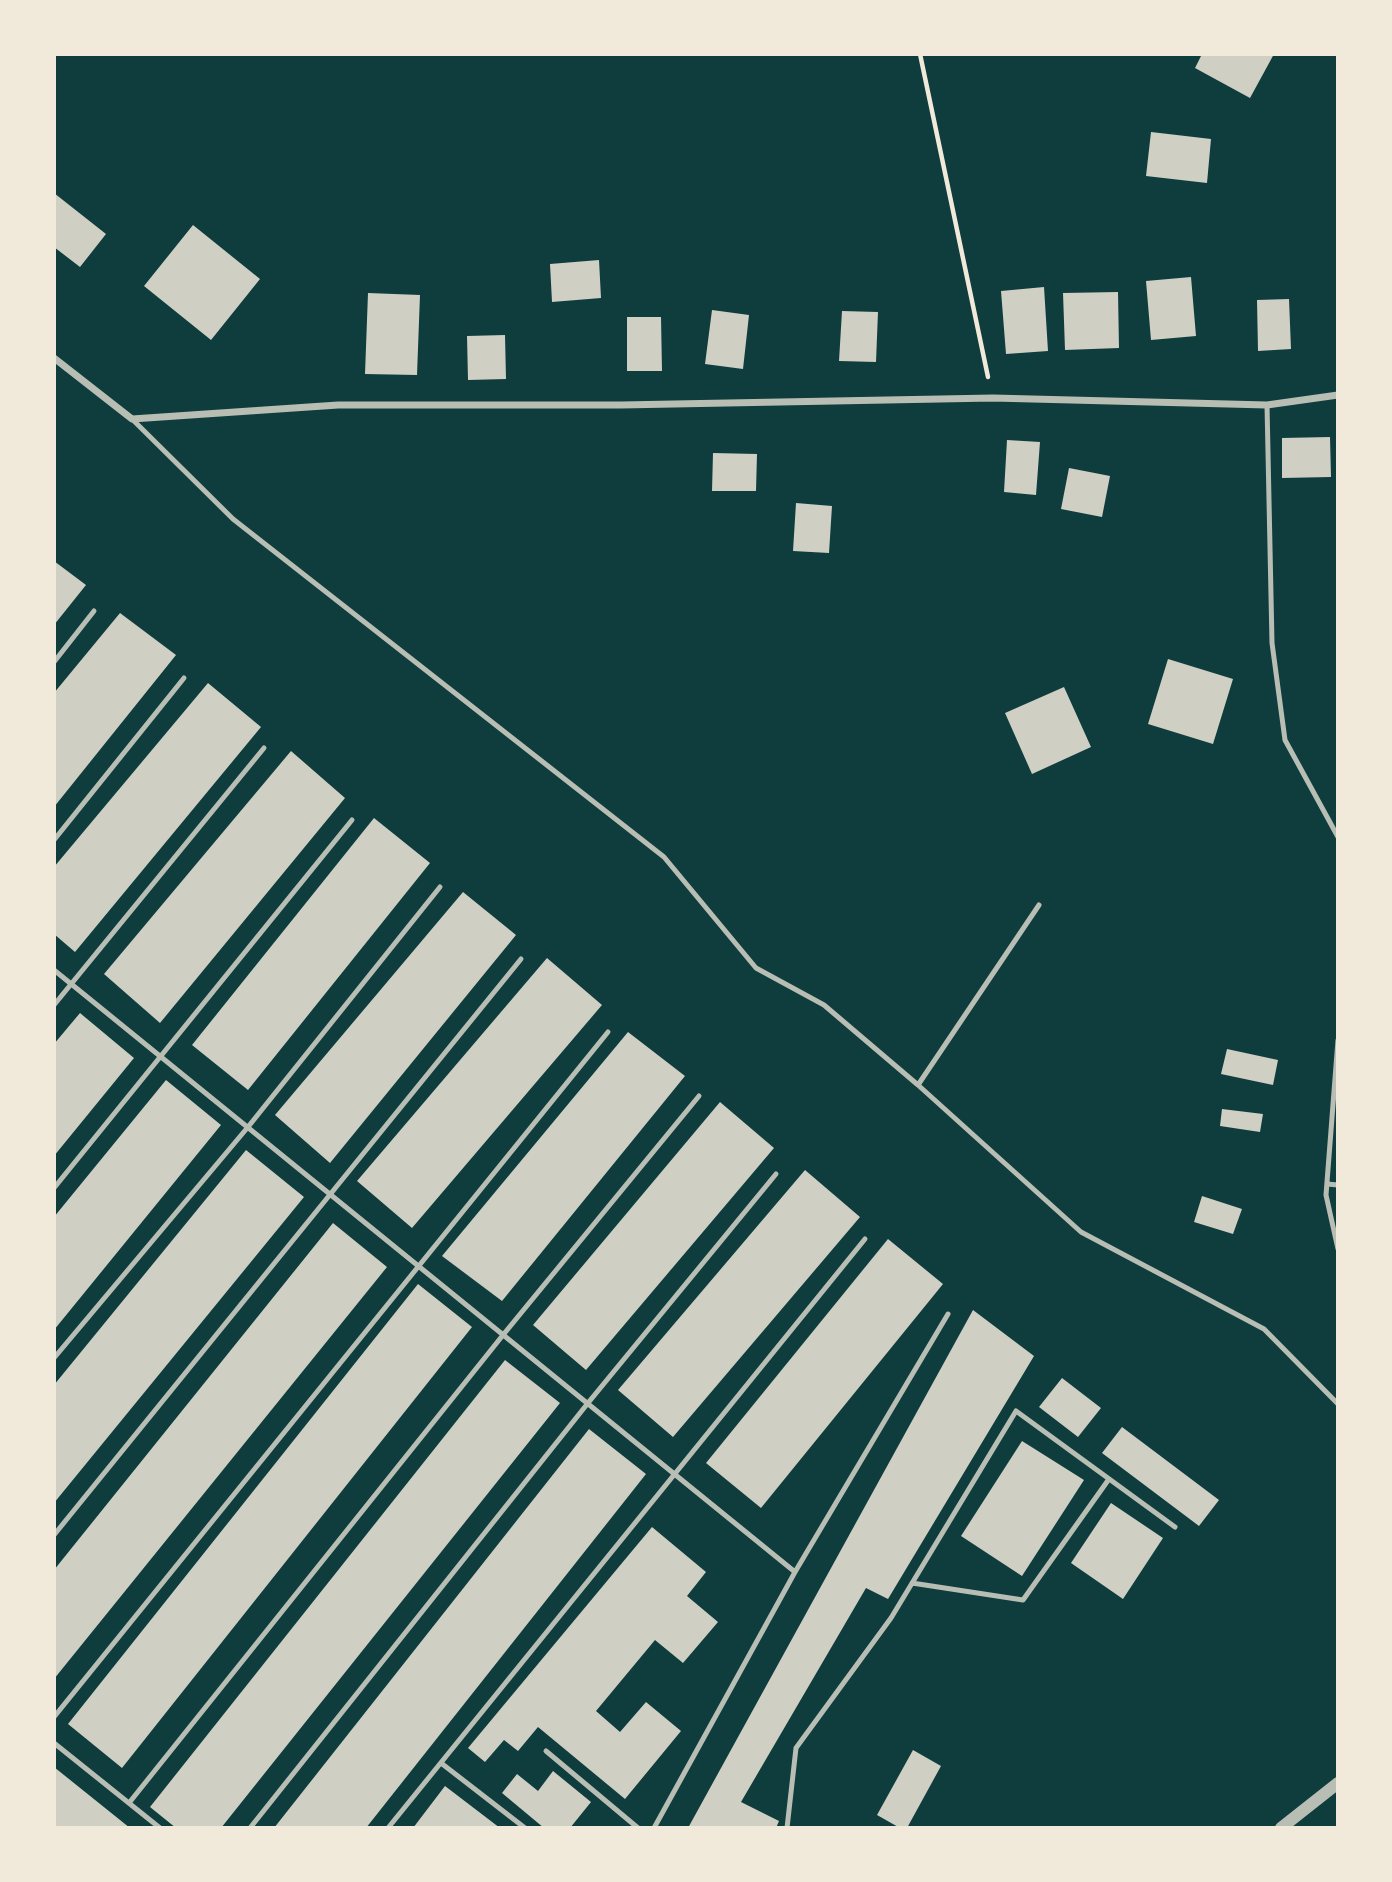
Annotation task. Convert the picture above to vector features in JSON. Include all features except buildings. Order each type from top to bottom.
[{"type":"street","points":[[54,358],[132,419],[338,405],[621,405],[993,398],[1267,405],[1338,395]]},
{"type":"street","points":[[1280,1828],[1338,1783]]},
{"type":"lane","points":[[1267,405],[1272,643],[1285,740],[1338,837]]},
{"type":"lane","points":[[132,419],[233,519],[664,857],[756,968],[824,1005],[918,1085],[1080,1232],[1264,1329],[1338,1404]]},
{"type":"lane","points":[[54,662],[94,611]]},
{"type":"lane","points":[[54,840],[184,678]]},
{"type":"lane","points":[[54,1005],[264,748]]},
{"type":"lane","points":[[54,1188],[352,820]]},
{"type":"lane","points":[[54,1358],[248,1127],[440,887]]},
{"type":"lane","points":[[918,1085],[1039,905]]},
{"type":"lane","points":[[54,1535],[521,959]]},
{"type":"lane","points":[[54,970],[795,1572]]},
{"type":"lane","points":[[54,1717],[608,1032]]},
{"type":"lane","points":[[1338,1040],[1326,1195],[1338,1248]]},
{"type":"lane","points":[[129,1803],[503,1335],[699,1096]]},
{"type":"lane","points":[[250,1828],[587,1403],[776,1174]]},
{"type":"lane","points":[[1327,1184],[1338,1185]]},
{"type":"lane","points":[[387,1828],[865,1239]]},
{"type":"lane","points":[[654,1828],[795,1572],[948,1314]]},
{"type":"lane","points":[[787,1828],[796,1748],[891,1618],[1016,1411],[1175,1527]]},
{"type":"lane","points":[[912,1583],[1023,1600],[1109,1479]]},
{"type":"lane","points":[[54,1743],[160,1828]]},
{"type":"lane","points":[[546,1752],[638,1828]]},
{"type":"lane","points":[[441,1762],[525,1828]]},
{"type":"path","points":[[919,54],[993,398]]}]
